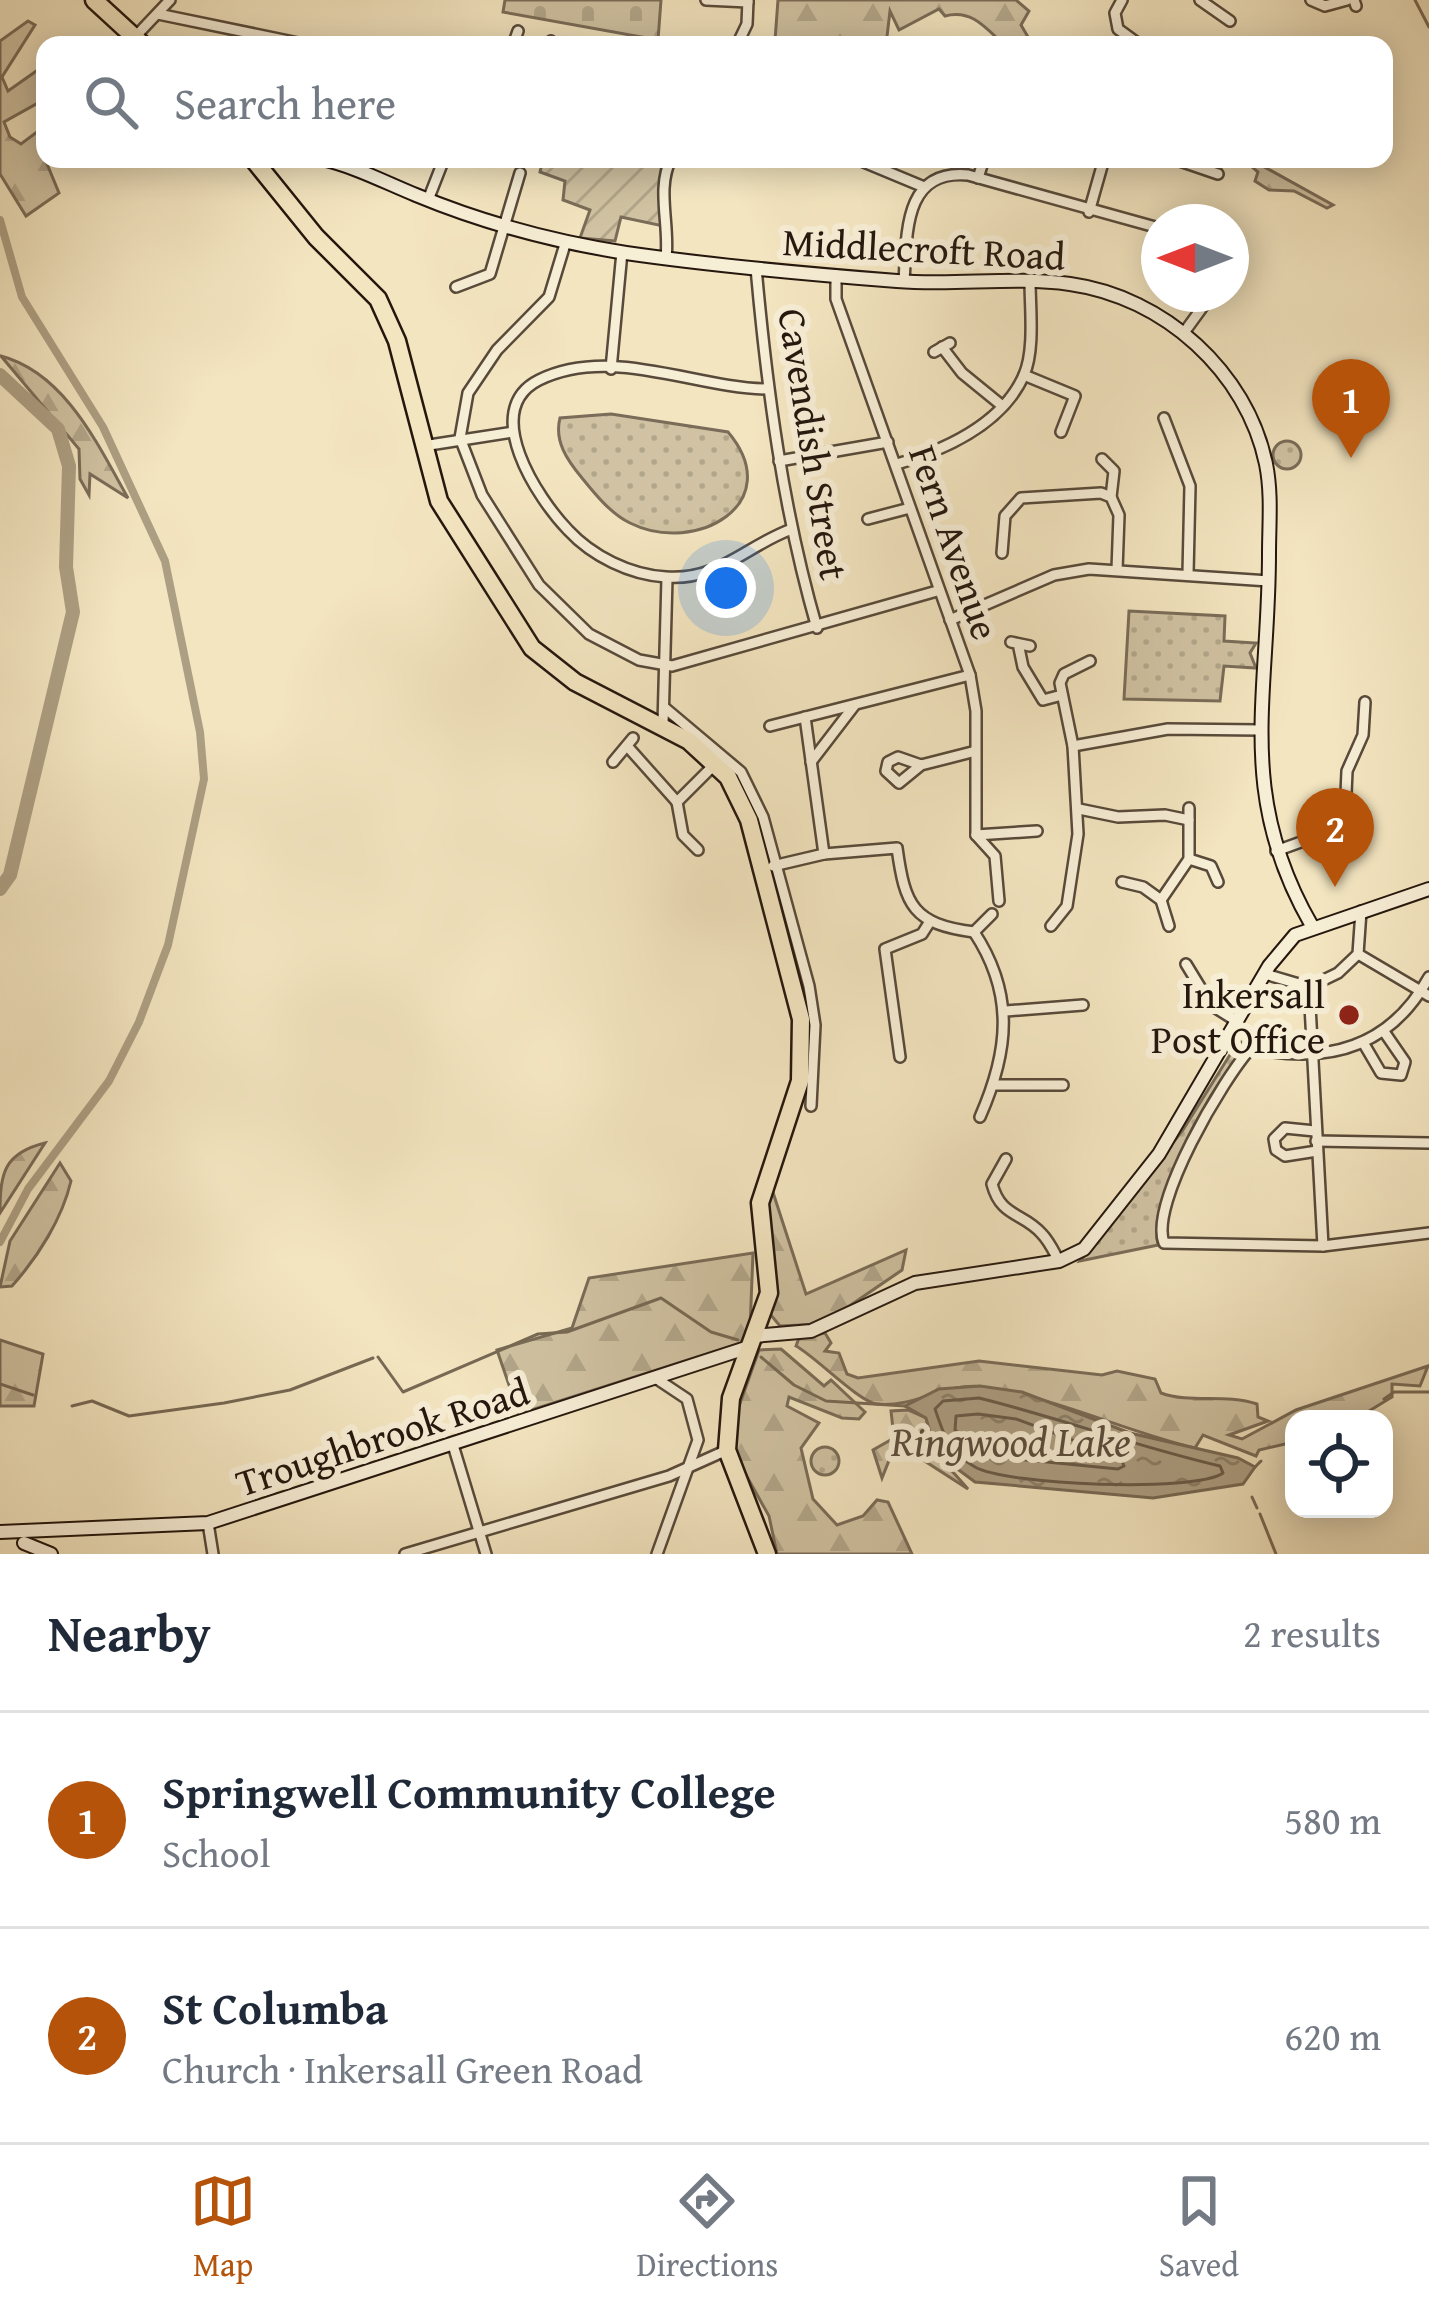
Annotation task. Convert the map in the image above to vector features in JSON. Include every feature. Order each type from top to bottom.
[{"type":"highway","points":[[94,0],[134,36]]},
{"type":"highway","points":[[260,168],[316,237],[378,299],[397,341],[439,501],[532,648],[575,682],[664,716],[716,763],[738,792],[770,867],[797,994],[802,1054],[796,1098],[760,1203],[769,1293],[731,1397],[727,1450],[767,1554]]},
{"type":"street","points":[[143,36],[170,0]]},
{"type":"street","points":[[1122,0],[1115,13],[1118,29],[1128,36]]},
{"type":"street","points":[[1201,0],[1230,21]]},
{"type":"street","points":[[1216,12],[1224,0]]},
{"type":"street","points":[[1311,0],[1325,6],[1352,2]]},
{"type":"street","points":[[706,3],[748,1],[741,36]]},
{"type":"street","points":[[158,14],[264,36]]},
{"type":"street","points":[[516,36],[518,31]]},
{"type":"street","name":"Middlecroft Road","points":[[369,168],[428,200],[566,241],[666,258],[904,282],[1074,284],[1131,302],[1183,334],[1239,394],[1262,445],[1270,504],[1260,730],[1263,799],[1276,851],[1312,926]]},
{"type":"street","points":[[428,200],[440,168]]},
{"type":"street","points":[[666,258],[669,231],[663,184],[668,168]]},
{"type":"street","points":[[878,168],[924,187]]},
{"type":"street","points":[[943,168],[943,175]]},
{"type":"street","points":[[978,178],[981,168]]},
{"type":"street","points":[[1089,212],[1101,168]]},
{"type":"street","points":[[1200,168],[1218,174]]},
{"type":"street","points":[[456,287],[490,274],[520,173]]},
{"type":"street","points":[[904,282],[908,221],[924,187],[943,175],[978,178],[1141,224]]},
{"type":"street","points":[[566,241],[549,297],[497,350],[468,393],[460,438],[482,495],[539,585],[589,634],[639,661],[667,665],[817,628],[937,591]]},
{"type":"street","points":[[611,369],[622,252]]},
{"type":"street","name":"Cavendish Street","points":[[756,268],[779,461],[817,628]]},
{"type":"street","name":"Fern Avenue","points":[[836,275],[836,299],[970,675],[976,711],[972,752],[976,835],[995,856],[999,902]]},
{"type":"street","points":[[897,464],[939,451],[977,428],[1024,375],[1030,281]]},
{"type":"street","points":[[1183,334],[1200,312]]},
{"type":"street","points":[[942,347],[1000,404]]},
{"type":"street","points":[[767,389],[688,374],[611,369],[541,379],[518,402],[513,432],[544,500],[568,531],[609,561],[667,578],[725,568],[792,529]]},
{"type":"street","points":[[1024,375],[1076,396],[1061,431]]},
{"type":"street","points":[[1165,418],[1190,486],[1188,574]]},
{"type":"street","points":[[422,446],[513,432]]},
{"type":"street","points":[[779,461],[888,442]]},
{"type":"street","points":[[1102,459],[1114,471],[1118,570]]},
{"type":"street","points":[[1021,541],[1003,547],[1005,516],[1021,498],[1080,493],[1112,497]]},
{"type":"street","points":[[868,519],[910,508]]},
{"type":"street","points":[[950,620],[1054,575],[1118,570],[1269,581]]},
{"type":"street","points":[[667,578],[664,716],[741,772],[754,793],[815,1025],[811,1106]]},
{"type":"street","points":[[1020,645],[1023,667],[1043,700],[1062,695]]},
{"type":"street","points":[[1051,926],[1067,906],[1078,808],[1073,746],[1062,695],[1064,674],[1090,662]]},
{"type":"street","points":[[770,726],[970,675]]},
{"type":"street","points":[[1276,851],[1334,830],[1345,816],[1347,771],[1363,735],[1364,702]]},
{"type":"street","points":[[811,762],[854,706]]},
{"type":"street","points":[[805,717],[824,854]]},
{"type":"street","points":[[1073,746],[1168,729],[1260,730]]},
{"type":"street","points":[[613,762],[631,742],[677,802],[683,835],[697,843]]},
{"type":"street","points":[[921,765],[972,752]]},
{"type":"street","points":[[677,802],[716,763]]},
{"type":"street","points":[[1078,808],[1118,817],[1189,814],[1189,859],[1161,900]]},
{"type":"street","points":[[976,835],[1037,831]]},
{"type":"street","points":[[770,867],[824,854],[897,848],[902,884],[914,910],[929,923],[974,932],[992,960],[1006,1011],[1005,1046],[980,1117]]},
{"type":"street","points":[[1189,859],[1211,866],[1218,882]]},
{"type":"street","points":[[1122,882],[1143,887],[1161,900],[1169,926]]},
{"type":"street","points":[[1006,1159],[992,1184],[997,1203],[1011,1217],[1039,1229],[1059,1261],[1084,1249],[1159,1154],[1265,974],[1294,935],[1429,889]]},
{"type":"street","points":[[1265,974],[1310,987],[1338,973],[1358,954],[1360,909]]},
{"type":"street","points":[[974,932],[992,914]]},
{"type":"street","points":[[900,1058],[882,944],[922,934],[929,923]]},
{"type":"street","points":[[1358,954],[1425,993]]},
{"type":"street","points":[[1186,964],[1211,1005],[1238,1022]]},
{"type":"street","points":[[1429,976],[1425,993],[1385,1033],[1364,1044],[1313,1057],[1251,1048],[1174,1178],[1162,1212],[1164,1243],[1323,1246],[1429,1233]]},
{"type":"street","points":[[1310,987],[1323,1246]]},
{"type":"street","points":[[1006,1011],[1083,1005]]},
{"type":"street","points":[[1364,1044],[1382,1073],[1401,1076],[1405,1062],[1385,1033]]},
{"type":"street","points":[[994,1085],[1064,1085]]},
{"type":"street","points":[[1316,1141],[1429,1143]]},
{"type":"street","name":"Troughbrook Road","points":[[0,1532],[23,1542],[208,1523],[657,1379],[751,1342],[811,1331],[915,1283],[1059,1261]]},
{"type":"street","points":[[657,1379],[677,1388],[693,1411],[698,1440],[657,1554]]},
{"type":"street","points":[[453,1445],[486,1554]]},
{"type":"street","points":[[405,1554],[689,1468],[727,1450]]},
{"type":"street","points":[[208,1523],[213,1554]]},
{"type":"street","points":[[23,1542],[51,1554]]},
{"type":"green space","points":[[505,0],[661,0],[658,36],[503,12]]},
{"type":"green space","points":[[778,0],[1016,0],[1029,11],[1021,25],[1027,36],[994,36],[978,22],[963,15],[945,16],[939,9],[899,30],[890,11],[887,36],[775,36]]},
{"type":"green space","points":[[28,21],[35,25],[2,77],[8,91],[36,71],[36,104],[4,122],[10,137],[21,144],[36,133],[36,168],[49,168],[59,193],[26,216],[0,174],[0,41]]},
{"type":"green space","points":[[541,168],[661,168],[663,226],[621,217],[615,241],[580,238],[590,210],[563,200],[565,181],[540,172]]},
{"type":"green space","points":[[1253,168],[1266,168],[1333,205],[1327,208],[1294,191],[1269,190],[1255,181],[1258,172]]},
{"type":"green space","points":[[1,356],[24,365],[61,394],[92,434],[128,498],[90,474],[89,495],[80,479],[79,449]]},
{"type":"green space","points":[[611,414],[728,432],[744,458],[747,481],[741,501],[706,527],[682,533],[656,531],[623,519],[577,471],[559,435],[560,418]]},
{"type":"green space","points":[[1287,441],[1297,445],[1301,455],[1297,465],[1287,469],[1277,465],[1273,455],[1277,445]]},
{"type":"green space","points":[[1129,611],[1225,616],[1224,641],[1256,643],[1250,653],[1256,668],[1224,666],[1220,701],[1124,699]]},
{"type":"green space","points":[[1238,1042],[1249,1042],[1174,1170],[1157,1223],[1158,1245],[1080,1261],[1183,1130]]},
{"type":"green space","points":[[45,1143],[0,1213],[7,1167],[21,1153]]},
{"type":"green space","points":[[60,1163],[71,1181],[55,1223],[12,1286],[0,1287],[10,1241]]},
{"type":"green space","points":[[768,1177],[806,1294],[906,1250],[902,1270],[823,1324],[780,1326],[770,1314]]},
{"type":"green space","points":[[753,1253],[750,1329],[741,1343],[519,1414],[497,1350],[572,1328],[589,1278]]},
{"type":"green space","points":[[825,1333],[831,1343],[825,1351],[839,1353],[847,1374],[858,1378],[979,1361],[1102,1375],[1117,1371],[1155,1379],[1161,1393],[1172,1396],[1257,1404],[1258,1417],[1268,1421],[1229,1435],[1242,1439],[1285,1416],[1285,1444],[1259,1450],[1256,1456],[1203,1435],[1195,1448],[1037,1398],[983,1387],[877,1404],[796,1346],[799,1338]]},
{"type":"green space","points":[[0,1340],[43,1354],[34,1406],[0,1406]]},
{"type":"green space","points":[[781,1349],[824,1386],[831,1380],[865,1412],[859,1419],[842,1418],[789,1397],[787,1406],[819,1423],[801,1448],[813,1499],[837,1525],[863,1516],[877,1500],[888,1502],[912,1554],[777,1554],[769,1516],[732,1450],[738,1409],[759,1350]]},
{"type":"green space","points":[[1428,1366],[1420,1386],[1392,1384],[1392,1397],[1371,1410],[1296,1410]]},
{"type":"green space","points":[[908,1410],[926,1418],[936,1453],[968,1489],[909,1451],[890,1458],[882,1478],[873,1450],[894,1438],[891,1411]]},
{"type":"green space","points":[[825,1447],[835,1451],[839,1461],[835,1471],[825,1475],[815,1471],[811,1461],[815,1451]]},
{"type":"water","name":"Ringwood Lake","points":[[980,1386],[1022,1392],[1130,1433],[1238,1458],[1255,1467],[1243,1484],[1153,1498],[975,1482],[936,1453],[926,1418],[905,1406],[939,1389]]},
{"type":"waterway","points":[[1415,0],[1429,27]]},
{"type":"waterway","points":[[0,220],[22,297],[103,427],[165,561],[200,732],[204,779],[168,945],[139,1022],[109,1081],[28,1189],[0,1242]]},
{"type":"waterway","points":[[0,375],[58,429],[69,466],[66,567],[73,612],[10,875],[0,889]]},
{"type":"waterway","points":[[378,1357],[403,1392],[538,1334],[567,1332],[661,1298],[711,1332],[738,1340]]},
{"type":"waterway","points":[[761,1357],[794,1385],[826,1401],[905,1406]]},
{"type":"waterway","points":[[72,1406],[92,1401],[129,1416],[224,1403],[290,1390],[373,1358]]},
{"type":"waterway","points":[[0,1384],[33,1395]]},
{"type":"waterway","points":[[1384,1399],[1394,1392],[1429,1392]]},
{"type":"waterway","points":[[1255,1467],[1261,1461]]},
{"type":"waterway","points":[[1252,1497],[1257,1508]]},
{"type":"waterway","points":[[1260,1514],[1276,1554]]},
{"type":"place","name":"Springwell Community College","points":[[1351,458]]},
{"type":"place","name":"St Columba","points":[[1335,887]]},
{"type":"place","name":"Inkersall Post Office","points":[[1349,1015]]}]
